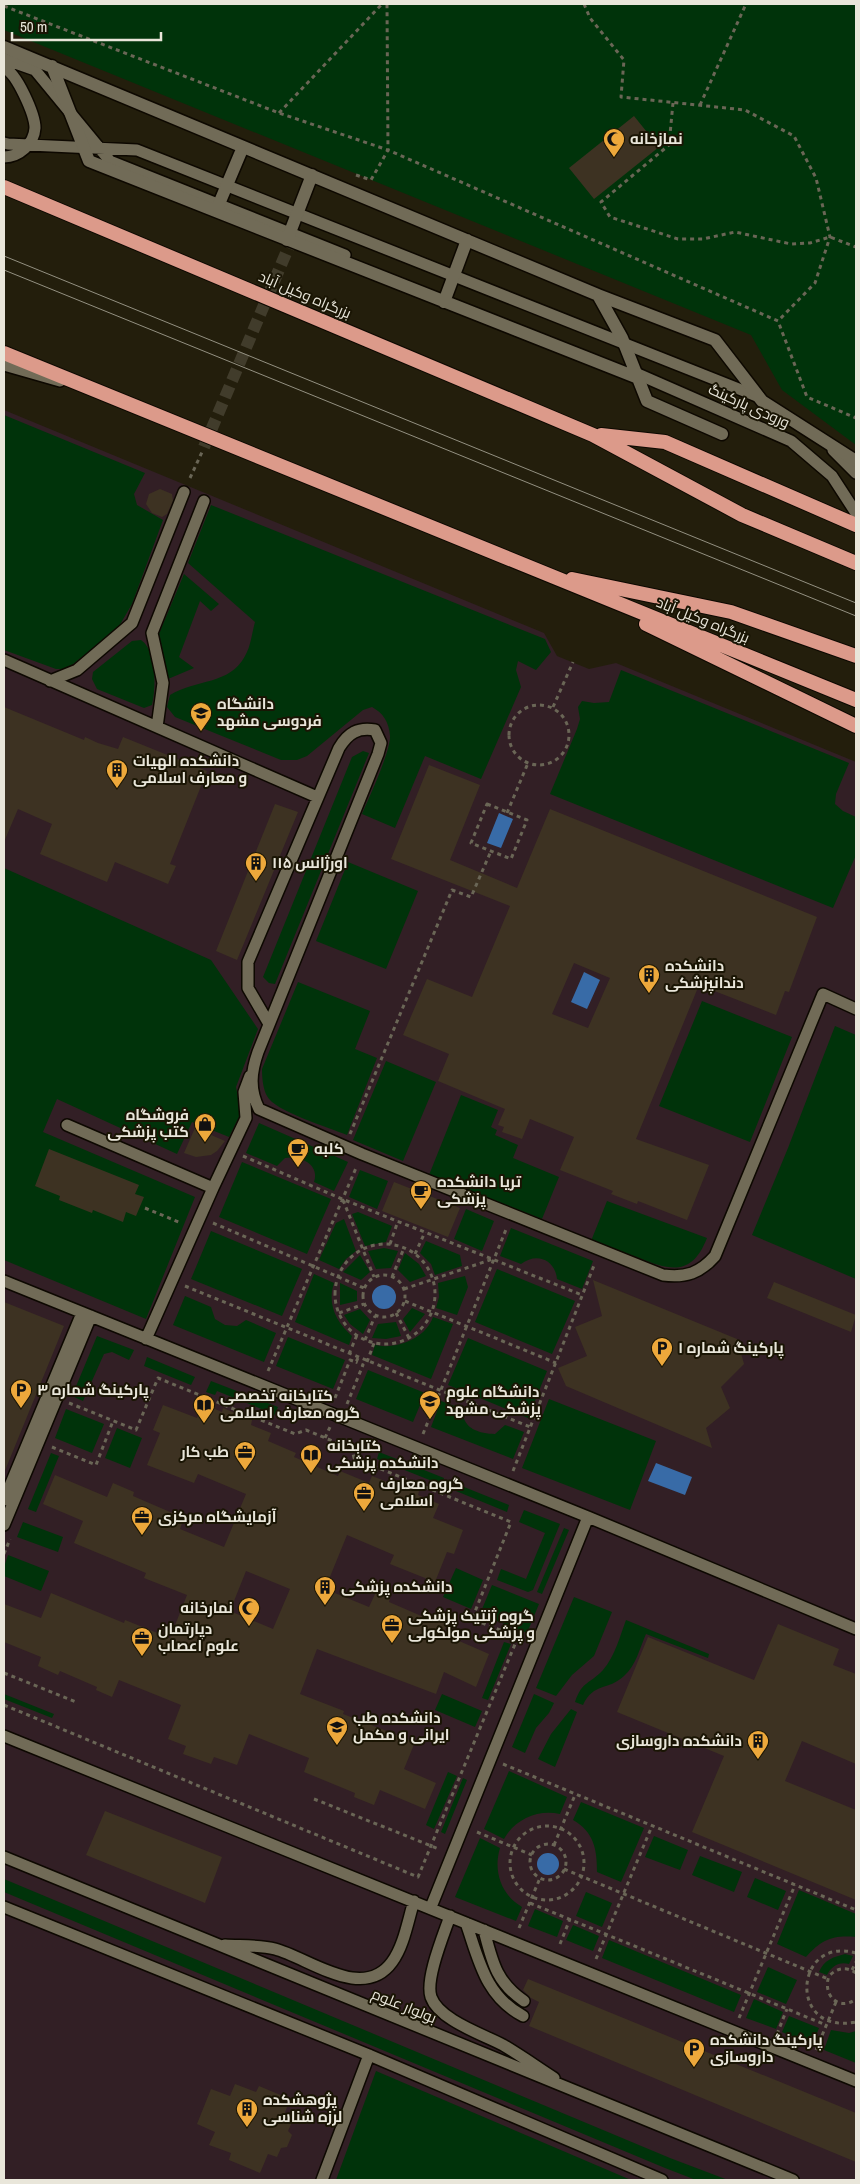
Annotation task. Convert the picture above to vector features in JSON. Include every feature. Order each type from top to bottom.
[{"type":"highway","name":"بزرگراه وکیل آباد","points":[[4,187],[593,435],[742,515],[856,563]]},
{"type":"highway","name":"بزرگراه وکیل آباد","points":[[4,353],[856,700]]},
{"type":"highway","name":"بزرگراه وکیل آباد","points":[[593,435],[665,442],[856,525]]},
{"type":"highway","name":"بزرگراه وکیل آباد","points":[[537,571],[731,612],[856,656]]},
{"type":"highway","points":[[537,571],[856,726]]},
{"type":"street","points":[[4,47],[598,295],[715,340],[762,401],[856,461]]},
{"type":"street","points":[[52,66],[88,161],[638,378]]},
{"type":"street","points":[[216,211],[243,146]]},
{"type":"street","points":[[287,240],[312,175]]},
{"type":"street","points":[[444,302],[467,240]]},
{"type":"street","points":[[598,295],[622,338],[647,401],[722,434]]},
{"type":"lane","name":"ورودی پارکینگ","points":[[4,59],[35,70],[110,161],[660,383],[791,441],[832,476],[856,513]]},
{"type":"lane","points":[[4,68],[9,70],[21,87],[35,126],[34,135],[24,149],[17,155],[4,157]]},
{"type":"lane","points":[[4,142],[8,144],[137,150],[754,394],[824,441],[856,473]]},
{"type":"lane","points":[[4,365],[105,395]]},
{"type":"lane","points":[[50,681],[77,670],[132,623],[184,492]]},
{"type":"lane","points":[[157,727],[163,683],[152,633],[204,501]]},
{"type":"lane","points":[[132,623],[152,633]]},
{"type":"lane","points":[[4,660],[317,797]]},
{"type":"lane","points":[[246,1118],[244,1092],[251,1072],[378,754],[381,743],[375,730],[363,728],[344,739],[317,797],[248,962],[248,988],[269,1024]]},
{"type":"lane","points":[[251,1072],[252,1093],[259,1109],[362,1154],[663,1276],[678,1277],[692,1274],[705,1267],[715,1256],[722,1243],[823,994],[856,1009]]},
{"type":"lane","points":[[146,1338],[246,1118],[252,1112],[259,1109]]},
{"type":"lane","points":[[67,1125],[213,1188]]},
{"type":"lane","points":[[4,1281],[588,1517],[856,1629]]},
{"type":"lane","points":[[4,1500],[86,1314]]},
{"type":"lane","points":[[4,1525],[86,1314]]},
{"type":"lane","points":[[431,1908],[588,1517]]},
{"type":"lane","points":[[4,1736],[856,2081]]},
{"type":"lane","name":"بولوار علوم","points":[[4,1857],[793,2180]]},
{"type":"lane","points":[[213,1944],[275,1949],[347,1978],[367,1978],[383,1971],[392,1962],[414,1901]]},
{"type":"lane","points":[[4,1907],[369,2055],[662,2180]]},
{"type":"lane","points":[[450,1916],[434,1965],[431,1982],[431,1996],[440,2010],[454,2020],[504,2046],[579,2093]]},
{"type":"lane","points":[[466,1923],[483,1973],[493,1992],[512,2010],[523,2016]]},
{"type":"lane","points":[[484,1930],[500,1978],[510,1992],[524,2001]]},
{"type":"lane","points":[[322,2180],[369,2055]]},
{"type":"path","points":[[279,113],[382,4]]},
{"type":"path","points":[[348,172],[371,180],[388,150],[386,4]]},
{"type":"path","points":[[584,4],[590,18],[624,60],[622,97],[745,110],[794,136],[816,178],[830,237],[815,283],[778,321]]},
{"type":"path","points":[[700,105],[746,4]]},
{"type":"path","points":[[4,6],[279,113],[388,150],[778,321],[807,397],[856,418]]},
{"type":"path","points":[[673,103],[669,145],[601,202],[610,217],[678,239],[703,239],[735,232],[791,244],[810,243],[830,237],[856,247]]},
{"type":"path","points":[[190,479],[204,447]]},
{"type":"path","points":[[553,708],[573,662]]},
{"type":"path","points":[[534,705],[553,708],[566,721],[569,730],[566,748],[560,757],[551,763],[541,765],[528,762],[514,752],[509,742],[512,721],[517,714],[534,705]]},
{"type":"path","points":[[508,812],[528,762]]},
{"type":"path","points":[[486,804],[508,812],[527,820],[511,859],[471,842],[486,804]]},
{"type":"path","points":[[345,1146],[452,890],[471,897],[491,851]]},
{"type":"path","points":[[239,1154],[342,1199],[582,1295]]},
{"type":"path","points":[[262,1385],[362,1154]]},
{"type":"path","points":[[342,1199],[374,1278]]},
{"type":"path","points":[[145,1208],[195,1229]]},
{"type":"path","points":[[417,1448],[512,1214]]},
{"type":"path","points":[[390,1244],[398,1221]]},
{"type":"path","points":[[210,1222],[364,1288]]},
{"type":"path","points":[[415,1254],[425,1231]]},
{"type":"path","points":[[390,1244],[415,1254],[429,1269],[433,1279],[435,1296],[432,1312],[422,1327],[409,1338],[397,1342],[374,1342],[365,1340],[346,1325],[339,1313],[335,1289],[343,1266],[352,1256],[362,1249],[390,1244]]},
{"type":"path","points":[[392,1277],[404,1248]]},
{"type":"path","points":[[513,1471],[600,1250]]},
{"type":"path","points":[[404,1289],[494,1259]]},
{"type":"path","points":[[386,1275],[392,1277],[398,1280],[404,1289],[404,1301],[396,1313],[386,1317],[375,1316],[364,1304],[364,1288],[374,1278],[386,1275]]},
{"type":"path","points":[[182,1285],[349,1354],[363,1365],[346,1405]]},
{"type":"path","points":[[404,1301],[556,1362]]},
{"type":"path","points":[[339,1313],[364,1304]]},
{"type":"path","points":[[396,1313],[409,1338]]},
{"type":"path","points":[[365,1340],[375,1316]]},
{"type":"path","points":[[349,1354],[357,1335]]},
{"type":"path","points":[[367,1362],[374,1342]]},
{"type":"path","points":[[334,1400],[350,1360],[357,1360],[441,1390],[530,1427]]},
{"type":"path","points":[[76,1406],[136,1430],[158,1378],[294,1434],[306,1430],[352,1449],[354,1458],[510,1522],[472,1619],[537,1644]]},
{"type":"path","points":[[58,1449],[96,1465],[114,1421]]},
{"type":"path","points":[[4,1705],[418,1877],[518,1637]]},
{"type":"path","points":[[4,1673],[76,1702]]},
{"type":"path","points":[[502,1764],[856,1910]]},
{"type":"path","points":[[554,1845],[575,1795]]},
{"type":"path","points":[[314,1799],[431,1846]]},
{"type":"path","points":[[539,1826],[552,1826],[561,1829],[574,1837],[581,1847],[584,1859],[581,1876],[571,1892],[560,1898],[548,1900],[532,1897],[517,1885],[511,1874],[510,1862],[513,1847],[527,1831],[539,1826]]},
{"type":"path","points":[[596,1960],[652,1826]]},
{"type":"path","points":[[475,1832],[532,1855]]},
{"type":"path","points":[[542,1845],[554,1845],[563,1852],[565,1857],[564,1869],[557,1877],[552,1879],[540,1878],[532,1869],[532,1855],[542,1845]]},
{"type":"path","points":[[564,1869],[828,1979]]},
{"type":"path","points":[[519,1928],[540,1878]]},
{"type":"path","points":[[739,2019],[795,1885]]},
{"type":"path","points":[[530,1903],[826,2025]]},
{"type":"path","points":[[560,1945],[570,1920]]},
{"type":"path","points":[[856,1953],[848,1950],[835,1951],[823,1956],[814,1964],[810,1971],[806,1987],[808,1999],[813,2009],[822,2018],[845,2024],[856,2022]]},
{"type":"path","points":[[852,1970],[856,1962]]},
{"type":"path","points":[[856,1973],[852,1970],[839,1969],[828,1979],[826,1988],[828,1994],[836,2002],[848,2004],[856,1999]]},
{"type":"path","points":[[815,2051],[836,2002]]},
{"type":"path","points":[[777,2035],[787,2009]]},
{"type":"shaded area","name":"دانشگاه علوم پزشکی مشهد","points":[[4,410],[544,633],[557,656],[589,669],[616,663],[856,762],[856,2180],[4,2180]]},
{"type":"green space","points":[[4,4],[856,4],[856,445],[782,390],[751,335],[4,30]]},
{"type":"green space","points":[[4,415],[145,473],[134,494],[137,505],[163,520],[132,604],[118,628],[67,669],[56,669],[4,650]]},
{"type":"green space","points":[[211,505],[545,639],[551,652],[536,670],[518,661],[516,670],[521,687],[481,779],[425,756],[395,828],[362,814],[383,763],[390,736],[385,719],[372,707],[363,710],[307,756],[297,760],[281,760],[175,717],[167,707],[170,695],[222,677],[231,672],[239,665],[249,648],[255,622],[188,563]]},
{"type":"green space","points":[[184,574],[219,604],[211,611],[200,601],[179,657],[194,668],[168,679],[158,636]]},
{"type":"green space","points":[[141,640],[150,652],[154,670],[152,705],[144,708],[97,689],[92,679],[93,672],[132,641]]},
{"type":"green space","points":[[621,670],[849,763],[836,794],[835,804],[843,811],[856,817],[856,855],[833,908],[550,794],[577,729],[580,719],[578,707],[582,701],[594,703],[609,702]]},
{"type":"green space","points":[[363,751],[369,753],[275,984],[269,983],[263,977],[352,757]]},
{"type":"green space","points":[[348,862],[418,891],[386,969],[316,941]]},
{"type":"green space","points":[[4,868],[211,960],[258,1029],[236,1087],[241,1113],[229,1137],[192,1122],[177,1154],[57,1099],[43,1132],[195,1197],[146,1319],[4,1260]]},
{"type":"green space","points":[[298,982],[370,1011],[355,1049],[377,1058],[347,1135],[280,1107],[272,1102],[265,1090],[262,1069]]},
{"type":"green space","points":[[702,1001],[792,1037],[750,1142],[659,1106]]},
{"type":"green space","points":[[835,1026],[856,1035],[856,1279],[752,1235]]},
{"type":"green space","points":[[386,1061],[436,1082],[403,1161],[353,1140]]},
{"type":"green space","points":[[461,1095],[498,1110],[491,1127],[497,1130],[495,1135],[518,1145],[513,1158],[559,1177],[542,1219],[429,1175]]},
{"type":"green space","points":[[259,1123],[348,1162],[334,1191],[314,1182],[314,1170],[307,1162],[291,1157],[285,1158],[277,1166],[246,1153]]},
{"type":"green space","points":[[242,1162],[331,1199],[307,1254],[219,1217]]},
{"type":"green space","points":[[360,1170],[388,1181],[377,1209],[349,1197]]},
{"type":"green space","points":[[607,1201],[707,1238],[695,1259],[679,1267],[661,1266],[591,1241]]},
{"type":"green space","points":[[466,1209],[494,1221],[482,1251],[454,1239]]},
{"type":"green space","points":[[358,1212],[392,1226],[386,1242],[365,1246],[352,1214]]},
{"type":"green space","points":[[344,1219],[356,1251],[346,1259],[339,1269],[319,1260],[336,1223]]},
{"type":"green space","points":[[511,1228],[593,1261],[582,1289],[557,1279],[553,1267],[544,1260],[539,1258],[527,1260],[521,1264],[500,1256]]},
{"type":"green space","points":[[211,1231],[302,1269],[282,1316],[191,1279]]},
{"type":"green space","points":[[426,1241],[460,1255],[462,1266],[435,1275],[431,1264],[420,1253]]},
{"type":"green space","points":[[384,1248],[398,1251],[391,1268],[376,1269],[368,1251]]},
{"type":"green space","points":[[405,1253],[419,1264],[426,1276],[410,1282],[398,1270]]},
{"type":"green space","points":[[360,1255],[370,1272],[361,1280],[343,1272]]},
{"type":"green space","points":[[497,1269],[575,1301],[552,1354],[475,1322]]},
{"type":"green space","points":[[314,1274],[334,1283],[332,1305],[337,1319],[352,1336],[349,1345],[295,1322]]},
{"type":"green space","points":[[465,1276],[468,1287],[457,1315],[436,1308],[439,1297],[438,1283]]},
{"type":"green space","points":[[340,1283],[357,1291],[357,1301],[340,1305]]},
{"type":"green space","points":[[185,1296],[211,1307],[215,1319],[225,1325],[237,1326],[246,1320],[276,1333],[264,1362],[173,1325]]},
{"type":"green space","points":[[412,1308],[425,1314],[410,1332],[403,1319]]},
{"type":"green space","points":[[360,1309],[370,1320],[363,1334],[350,1324],[344,1315]]},
{"type":"green space","points":[[433,1317],[453,1324],[431,1379],[372,1355],[375,1345],[392,1346],[410,1341],[424,1331]]},
{"type":"green space","points":[[396,1322],[401,1336],[386,1339],[372,1338],[378,1324]]},
{"type":"green space","points":[[97,1336],[134,1350],[129,1360],[112,1352],[104,1354],[83,1401],[72,1396]]},
{"type":"green space","points":[[288,1337],[345,1360],[333,1389],[276,1366]]},
{"type":"green space","points":[[468,1338],[547,1371],[528,1418],[448,1385]]},
{"type":"green space","points":[[147,1357],[195,1377],[191,1385],[144,1366]]},
{"type":"green space","points":[[368,1370],[425,1393],[413,1422],[356,1399]]},
{"type":"green space","points":[[211,1381],[278,1407],[273,1418],[268,1416],[269,1412],[217,1391],[215,1395],[206,1392]]},
{"type":"green space","points":[[549,1399],[656,1441],[630,1510],[522,1468]]},
{"type":"green space","points":[[441,1401],[463,1409],[465,1421],[472,1429],[477,1431],[495,1434],[505,1425],[524,1432],[513,1459],[431,1427]]},
{"type":"green space","points":[[66,1409],[104,1424],[92,1453],[55,1438]]},
{"type":"green space","points":[[117,1428],[142,1438],[130,1468],[105,1458]]},
{"type":"green space","points":[[379,1452],[444,1478],[442,1485],[377,1459]]},
{"type":"green space","points":[[51,1453],[59,1456],[36,1512],[28,1509]]},
{"type":"green space","points":[[459,1485],[509,1505],[507,1512],[456,1491]]},
{"type":"green space","points":[[524,1510],[560,1524],[533,1590],[528,1592],[497,1580],[501,1569],[526,1579],[545,1533],[519,1522]]},
{"type":"green space","points":[[23,1522],[63,1537],[58,1552],[17,1537]]},
{"type":"green space","points":[[564,1528],[569,1530],[542,1594],[537,1592]]},
{"type":"green space","points":[[8,1555],[49,1571],[41,1591],[4,1576],[4,1567]]},
{"type":"green space","points":[[456,1568],[483,1580],[471,1609],[443,1597]]},
{"type":"green space","points":[[492,1585],[539,1604],[527,1633],[480,1614]]},
{"type":"green space","points":[[574,1597],[612,1612],[594,1656],[572,1675],[556,1696],[536,1688]]},
{"type":"green space","points":[[626,1620],[709,1654],[708,1658],[646,1634],[635,1662],[624,1676],[618,1681],[592,1693],[583,1705],[575,1702],[580,1690],[603,1670],[611,1659]]},
{"type":"green space","points":[[504,1642],[511,1644],[488,1700],[482,1698]]},
{"type":"green space","points":[[4,1694],[54,1714],[52,1718],[4,1699]]},
{"type":"green space","points":[[442,1694],[482,1711],[475,1727],[435,1710]]},
{"type":"green space","points":[[534,1694],[554,1703],[549,1713],[536,1728],[525,1753],[512,1747]]},
{"type":"green space","points":[[571,1709],[577,1712],[555,1767],[538,1759],[551,1734]]},
{"type":"green space","points":[[509,1771],[567,1797],[560,1814],[544,1813],[528,1817],[514,1826],[504,1839],[484,1829]]},
{"type":"green space","points":[[448,1772],[457,1776],[434,1829],[426,1825]]},
{"type":"green space","points":[[463,1778],[467,1780],[445,1834],[441,1832]]},
{"type":"green space","points":[[581,1802],[644,1828],[621,1882],[597,1872],[593,1842],[586,1830],[573,1820]]},
{"type":"green space","points":[[654,1836],[688,1850],[680,1870],[645,1857]]},
{"type":"green space","points":[[480,1838],[500,1848],[498,1874],[500,1882],[509,1896],[522,1907],[516,1921],[455,1897]]},
{"type":"green space","points":[[700,1856],[742,1872],[734,1892],[692,1875]]},
{"type":"green space","points":[[755,1878],[786,1891],[778,1910],[747,1897]]},
{"type":"green space","points":[[4,1879],[670,2158],[728,2180],[696,2180],[665,2168],[4,1892]]},
{"type":"green space","points":[[799,1890],[856,1914],[856,1937],[834,1938],[823,1942],[806,1957],[777,1944]]},
{"type":"green space","points":[[586,1892],[612,1903],[602,1927],[576,1916]]},
{"type":"green space","points":[[535,1909],[563,1921],[557,1937],[528,1926]]},
{"type":"green space","points":[[573,1925],[599,1936],[593,1951],[566,1940]]},
{"type":"green space","points":[[609,1940],[741,1995],[734,2012],[602,1958]]},
{"type":"green space","points":[[845,1954],[853,1956],[849,1964],[842,1963],[836,1965],[827,1975],[819,1972],[829,1960]]},
{"type":"green space","points":[[768,1967],[797,1980],[786,2004],[757,1992]]},
{"type":"green space","points":[[754,1999],[783,2012],[776,2029],[746,2018]]},
{"type":"green space","points":[[789,2016],[819,2028],[812,2045],[782,2032]]},
{"type":"green space","points":[[831,2030],[849,2033],[856,2031],[856,2063],[824,2050]]},
{"type":"green space","points":[[376,2071],[631,2180],[336,2180]]},
{"type":"water","points":[[499,813],[513,819],[501,848],[487,843]]},
{"type":"water","points":[[584,972],[600,980],[587,1009],[571,1002]]},
{"type":"water","points":[[384,1285],[389,1286],[395,1292],[395,1302],[389,1308],[384,1309],[379,1308],[373,1302],[372,1297],[373,1292],[379,1286]]},
{"type":"water","points":[[656,1463],[692,1477],[685,1495],[648,1481]]},
{"type":"water","points":[[548,1853],[556,1856],[559,1864],[556,1872],[548,1875],[540,1872],[537,1864],[540,1856]]},
{"type":"building","name":"نمازخانه","points":[[634,116],[659,147],[594,199],[569,168]]},
{"type":"building","points":[[160,489],[172,494],[173,501],[167,514],[162,517],[152,513],[146,504],[149,494]]},
{"type":"building","name":"دانشکده الهیات و معارف اسلامی","points":[[4,707],[84,740],[85,737],[118,749],[123,737],[207,771],[170,864],[176,866],[168,884],[115,862],[107,882],[40,854],[52,824],[18,809],[4,842]]},
{"type":"building","name":"دانشکده دندانپزشکی","points":[[429,765],[480,785],[450,860],[517,888],[550,809],[817,917],[789,992],[785,991],[776,1015],[699,985],[636,1139],[709,1165],[687,1220],[638,1201],[637,1204],[611,1194],[613,1191],[560,1170],[574,1137],[530,1119],[522,1139],[502,1132],[504,1127],[498,1125],[505,1109],[438,1081],[449,1054],[403,1035],[427,979],[472,997],[510,906],[391,859]],"holes":[[[574,963],[610,978],[588,1028],[552,1014]]]},
{"type":"building","name":"اورژانس ۱۱۵","points":[[275,804],[298,812],[237,960],[216,951]]},
{"type":"building","name":"فروشگاه کتب پزشکی","points":[[195,1128],[225,1141],[211,1155],[196,1157],[184,1153]]},
{"type":"building","points":[[49,1149],[139,1185],[135,1194],[144,1197],[136,1216],[126,1212],[123,1222],[93,1210],[92,1213],[59,1200],[60,1196],[35,1186]]},
{"type":"building","name":"تریا دانشکده پزشکی","points":[[394,1182],[460,1208],[448,1237],[382,1211]]},
{"type":"building","name":"پارکینگ شماره ۱","points":[[593,1280],[737,1339],[744,1364],[721,1387],[730,1408],[706,1428],[712,1448],[566,1386],[558,1368],[587,1356],[575,1327],[602,1316]]},
{"type":"building","points":[[774,1282],[856,1315],[851,1332],[767,1298]]},
{"type":"building","name":"پارکینگ شماره ۳","points":[[4,1302],[64,1326],[4,1473]]},
{"type":"building","name":"دانشکده پزشکی","points":[[203,1404],[222,1412],[223,1408],[252,1420],[251,1425],[271,1433],[268,1441],[296,1453],[294,1457],[338,1476],[340,1471],[369,1483],[372,1476],[390,1483],[392,1479],[419,1491],[418,1495],[439,1504],[433,1518],[463,1530],[454,1554],[447,1552],[435,1582],[390,1564],[394,1555],[347,1535],[325,1589],[369,1607],[376,1592],[390,1598],[389,1602],[426,1618],[428,1614],[448,1622],[443,1634],[489,1654],[476,1687],[444,1672],[436,1694],[317,1649],[300,1694],[344,1711],[343,1714],[415,1742],[404,1769],[436,1783],[425,1809],[380,1790],[374,1805],[354,1797],[355,1793],[304,1772],[309,1758],[249,1734],[237,1765],[214,1757],[211,1764],[183,1754],[186,1746],[168,1739],[181,1705],[119,1680],[112,1697],[96,1690],[97,1687],[60,1671],[58,1675],[38,1666],[41,1657],[4,1642],[4,1604],[41,1618],[51,1593],[124,1623],[125,1620],[170,1638],[187,1595],[144,1578],[146,1573],[74,1543],[83,1521],[43,1504],[55,1475],[107,1497],[113,1483],[134,1492],[133,1496],[184,1518],[180,1529],[224,1547],[246,1494],[198,1474],[194,1483],[147,1465],[160,1433],[153,1430],[163,1405],[197,1418]],"holes":[[[246,1571],[290,1589],[273,1629],[230,1611]]]},
{"type":"building","name":"دانشکده داروسازی","points":[[778,1624],[839,1649],[833,1665],[856,1674],[856,1764],[802,1741],[785,1781],[856,1810],[856,1900],[692,1832],[724,1756],[617,1712],[648,1637],[754,1680]]},
{"type":"building","points":[[105,1811],[222,1857],[205,1903],[86,1855]]},
{"type":"building","name":"پارکینگ دانشکده داروسازی","points":[[528,1979],[856,2113],[856,2162],[529,2026],[539,2002],[531,1998],[523,1990]]},
{"type":"building","name":"پژوهشکده لرزه شناسی","points":[[235,2084],[256,2092],[259,2086],[290,2099],[283,2118],[292,2122],[288,2131],[292,2135],[287,2147],[281,2148],[277,2157],[268,2154],[260,2173],[229,2160],[231,2153],[209,2145],[215,2132],[197,2124],[211,2089],[230,2096]]},
{"type":"tunnel","points":[[204,447],[289,246]]},
{"type":"tram line","points":[[4,256],[856,603]]},
{"type":"tram line","points":[[4,270],[856,616]]},
{"type":"place","name":"نمازخانه","points":[[614,158]]},
{"type":"place","name":"دانشگاه فردوسی مشهد","points":[[201,732]]},
{"type":"place","name":"دانشکده الهیات و معارف اسلامی","points":[[117,789]]},
{"type":"place","name":"اورژانس ۱۱۵","points":[[256,882]]},
{"type":"place","name":"دانشکده دندانپزشکی","points":[[649,994]]},
{"type":"place","name":"فروشگاه کتب پزشکی","points":[[205,1143]]},
{"type":"place","name":"کلبه","points":[[298,1168]]},
{"type":"place","name":"تریا دانشکده پزشکی","points":[[421,1210]]},
{"type":"place","name":"پارکینگ شماره ۱","points":[[662,1367]]},
{"type":"place","name":"پارکینگ شماره ۳","points":[[21,1409]]},
{"type":"place","name":"دانشگاه علوم پزشکی مشهد","points":[[430,1420]]},
{"type":"place","name":"کتابخانه تخصصی گروه معارف اسلامی","points":[[204,1424]]},
{"type":"place","name":"طب کار","points":[[245,1471]]},
{"type":"place","name":"کتابخانه دانشکده پزشکی","points":[[311,1474]]},
{"type":"place","name":"گروه معارف اسلامی","points":[[364,1512]]},
{"type":"place","name":"آزمایشگاه مرکزی","points":[[142,1536]]},
{"type":"place","name":"دانشکده پزشکی","points":[[325,1606]]},
{"type":"place","name":"نمارخانه","points":[[249,1627]]},
{"type":"place","name":"گروه ژنتیک پزشکی و پزشکی مولکولی","points":[[392,1644]]},
{"type":"place","name":"دپارتمان علوم اعصاب","points":[[142,1657]]},
{"type":"place","name":"دانشکده طب ایرانی و مکمل","points":[[337,1746]]},
{"type":"place","name":"دانشکده داروسازی","points":[[758,1760]]},
{"type":"place","name":"پارکینگ دانشکده داروسازی","points":[[694,2068]]},
{"type":"place","name":"پژوهشکده لرزه شناسی","points":[[247,2128]]}]
